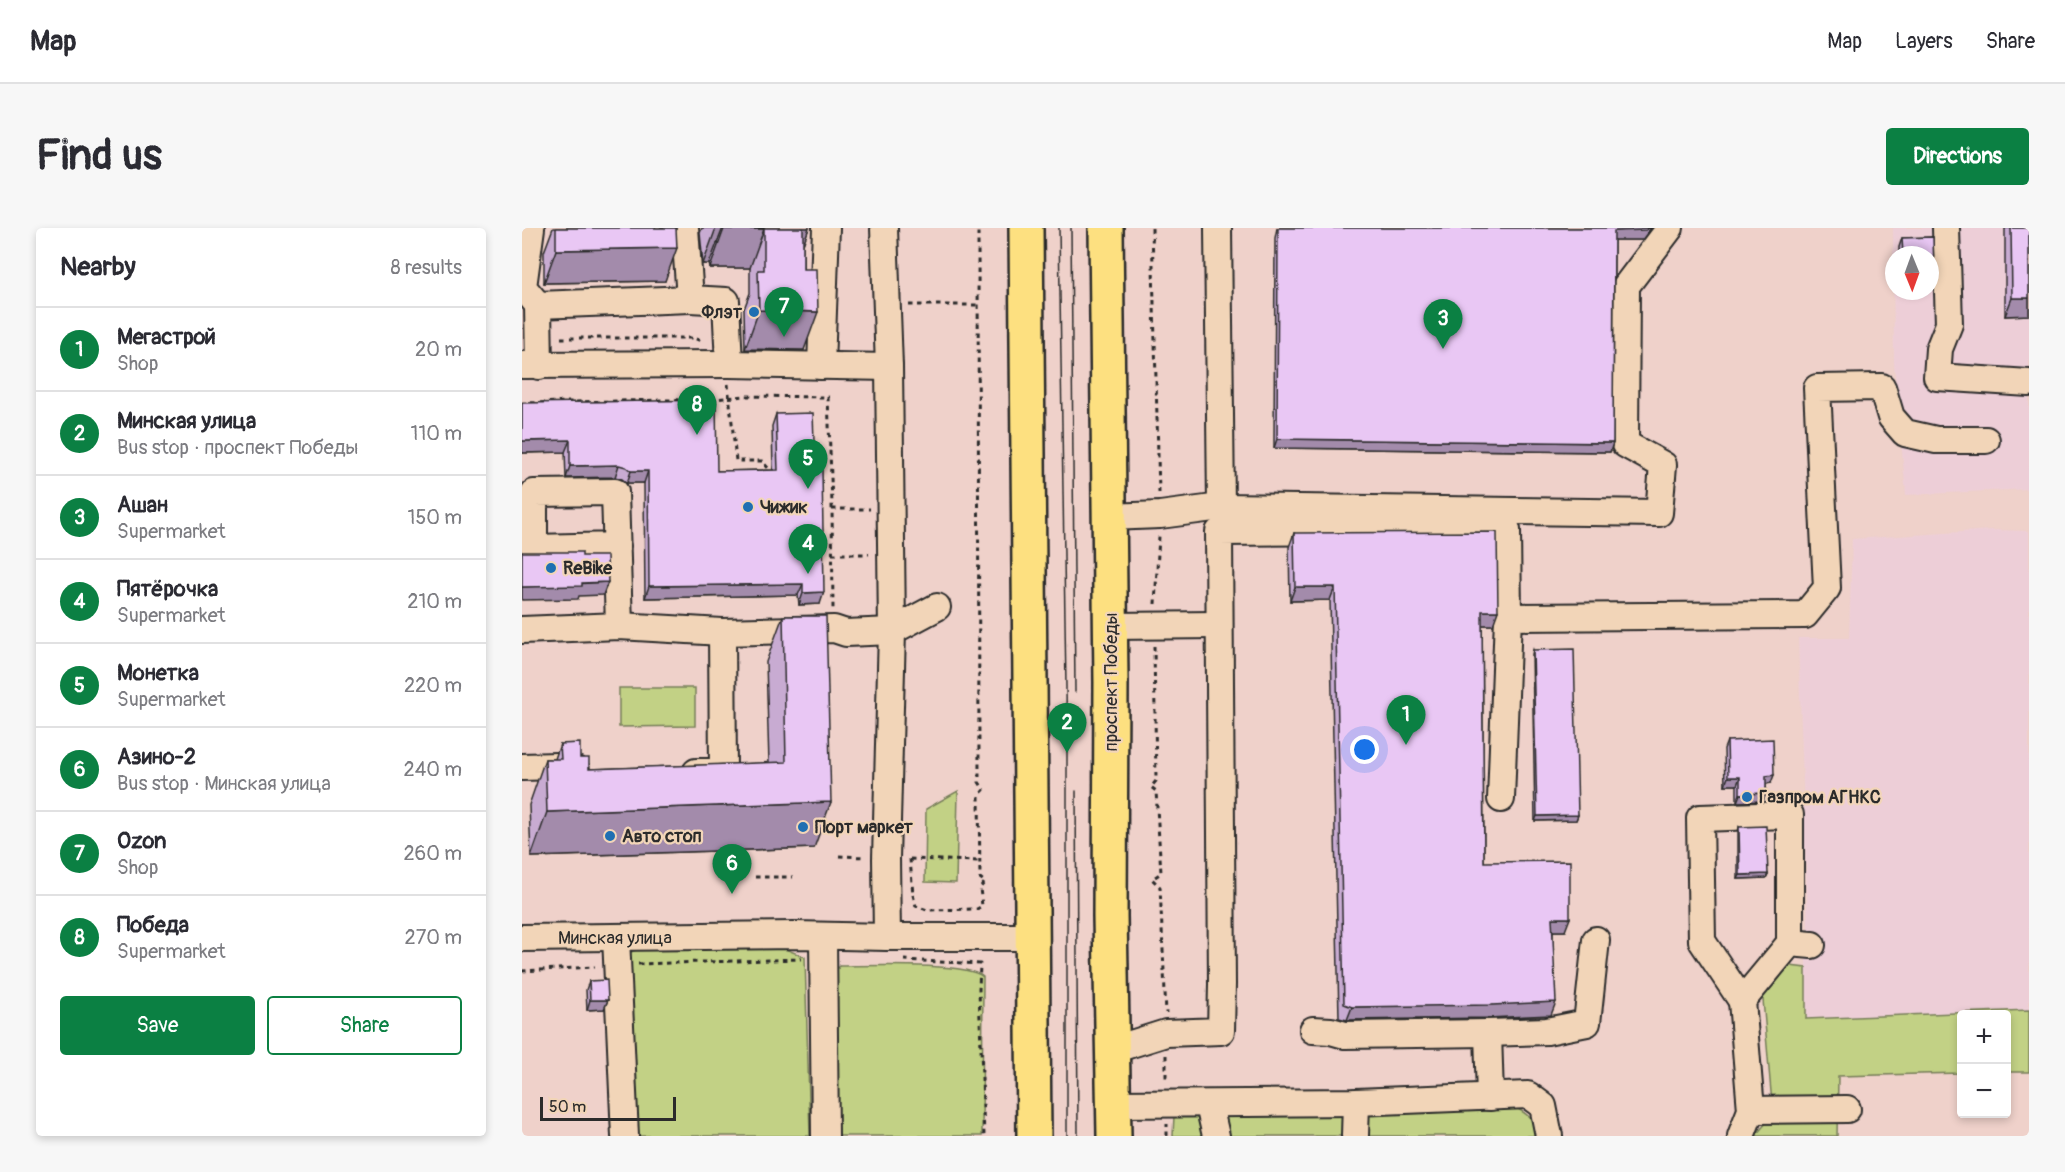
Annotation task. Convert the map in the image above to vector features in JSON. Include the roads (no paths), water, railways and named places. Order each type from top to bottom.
[{"type":"main road","points":[[1026,228],[1034,1136]]},
{"type":"main road","name":"проспект Победы","points":[[1106,228],[1114,1136]]},
{"type":"street","points":[[531,228],[523,287],[538,305],[539,338],[531,366],[728,358],[821,366],[889,367]]},
{"type":"street","points":[[686,228],[690,299]]},
{"type":"street","points":[[821,366],[826,228]]},
{"type":"street","points":[[884,228],[888,304],[892,631],[886,859],[891,949]]},
{"type":"street","points":[[1218,228],[1221,507]]},
{"type":"street","points":[[1109,517],[1160,515],[1221,507],[1659,513],[1663,465],[1625,444],[1626,286],[1670,228]]},
{"type":"street","points":[[1946,228],[1949,324],[1939,349],[1937,378],[2029,383]]},
{"type":"street","points":[[538,305],[690,299],[726,301],[728,358]]},
{"type":"street","points":[[1508,618],[1805,615],[1827,588],[1817,388],[1882,387],[1891,417],[1905,433],[1936,440],[1986,440]]},
{"type":"street","points":[[1112,1050],[1166,1033],[1221,1031],[1219,532],[1507,530],[1508,618],[1501,799]]},
{"type":"street","points":[[617,546],[619,626]]},
{"type":"street","points":[[522,630],[619,626],[722,632],[834,629],[846,633],[892,631],[937,607]]},
{"type":"street","points":[[1110,626],[1219,625]]},
{"type":"street","points":[[678,772],[723,772],[722,632]]},
{"type":"street","points":[[522,767],[557,766],[598,773]]},
{"type":"street","points":[[1741,1136],[1751,1110],[1742,1001],[1702,941],[1700,818],[1790,815],[1801,944],[1742,1001]]},
{"type":"street","name":"Минская улица","points":[[522,938],[795,935],[823,947],[891,949],[1031,937]]},
{"type":"street","points":[[616,937],[626,1136]]},
{"type":"street","points":[[1313,1030],[1345,1035],[1488,1034],[1547,1030],[1587,1023],[1596,940]]},
{"type":"street","points":[[823,947],[825,1136]]},
{"type":"street","points":[[1488,1034],[1490,1098]]},
{"type":"street","points":[[1114,1104],[1356,1102],[1528,1095],[1543,1106],[1549,1136]]},
{"type":"street","points":[[1355,1136],[1356,1102]]},
{"type":"street","points":[[1209,1104],[1216,1136]]},
{"type":"street","points":[[1751,1110],[1847,1109]]},
{"type":"tram line","points":[[1059,228],[1067,753],[1067,1136]]},
{"type":"tram line","points":[[1071,228],[1075,692]]},
{"type":"tram line","points":[[1076,791],[1078,1136]]},
{"type":"place","name":"Флэт","points":[[754,312]]},
{"type":"place","name":"Ozon","points":[[784,337]]},
{"type":"place","name":"Ашан","points":[[1443,349]]},
{"type":"place","name":"Победа","points":[[697,435]]},
{"type":"place","name":"Монетка","points":[[808,489]]},
{"type":"place","name":"Чижик","points":[[748,507]]},
{"type":"place","name":"ReBike","points":[[551,568]]},
{"type":"place","name":"Пятёрочка","points":[[808,574]]},
{"type":"place","name":"Мегастрой","points":[[1406,745]]},
{"type":"place","name":"Минская улица","points":[[1067,753]]},
{"type":"place","name":"Газпром АГНКС","points":[[1747,797]]},
{"type":"place","name":"Порт маркет","points":[[803,827]]},
{"type":"place","name":"Авто стоп","points":[[610,836]]},
{"type":"place","name":"Азино-2","points":[[732,894]]}]
